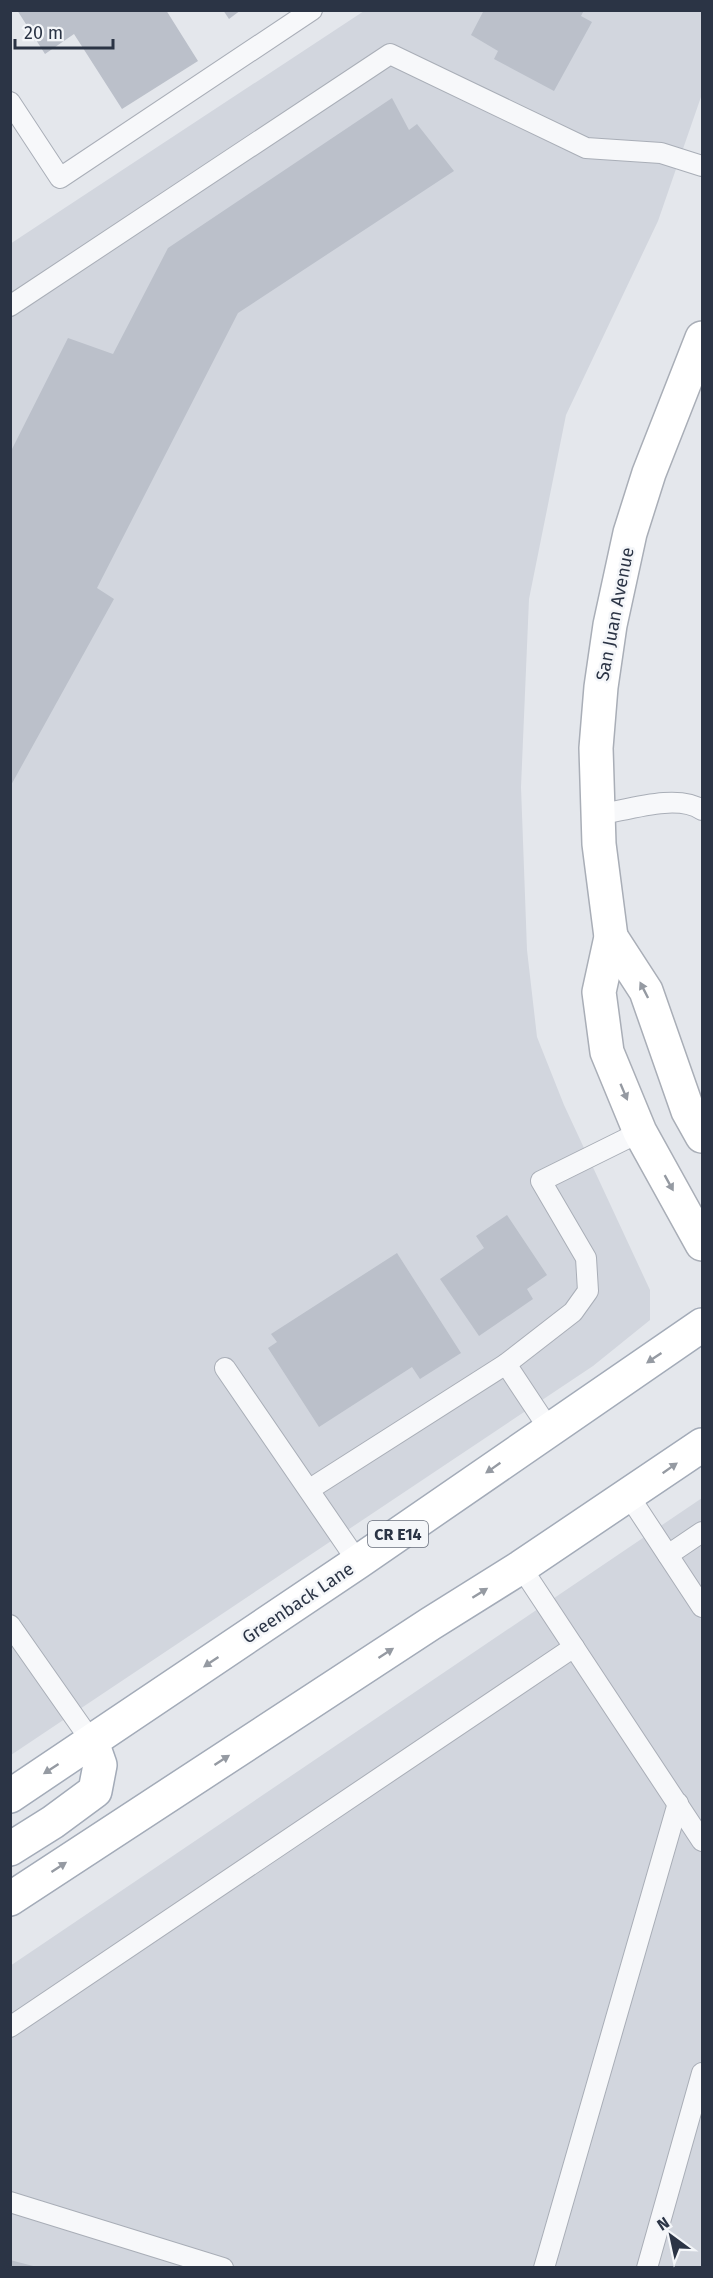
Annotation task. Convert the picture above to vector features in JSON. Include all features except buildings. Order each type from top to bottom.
[{"type":"main road","name":"San Juan Avenue","points":[[702,338],[649,473],[630,533],[610,625],[601,687],[596,748],[599,844],[611,937],[599,992],[607,1052],[640,1132],[702,1244]]},
{"type":"main road","name":"San Juan Avenue","points":[[611,937],[646,991],[698,1117]]},
{"type":"main road","name":"Greenback Lane","points":[[10,1796],[358,1562],[702,1325]]},
{"type":"main road","points":[[10,1899],[430,1624],[521,1568],[702,1445]]},
{"type":"main road","points":[[10,1849],[53,1822],[95,1791],[100,1765],[92,1742]]},
{"type":"lane","points":[[10,102],[60,178],[312,10]]},
{"type":"lane","points":[[10,306],[390,54],[586,148],[661,153],[702,166]]},
{"type":"lane","points":[[598,815],[678,801],[695,805],[702,810]]},
{"type":"lane","points":[[309,1489],[506,1364],[573,1312],[588,1291],[586,1258],[541,1181],[640,1132]]},
{"type":"lane","points":[[506,1364],[549,1429]]},
{"type":"lane","points":[[225,1368],[358,1562]]},
{"type":"lane","points":[[629,1496],[702,1607]]},
{"type":"lane","points":[[668,1555],[702,1532]]},
{"type":"lane","points":[[521,1568],[689,1810],[702,1841]]},
{"type":"lane","points":[[10,1625],[92,1742]]},
{"type":"lane","points":[[10,2027],[574,1647]]},
{"type":"lane","points":[[544,2268],[689,1810]]},
{"type":"lane","points":[[647,2268],[702,2073]]},
{"type":"lane","points":[[10,2202],[222,2268]]},
{"type":"shaded area","points":[[364,11],[702,11],[702,94],[658,221],[566,415],[529,599],[521,787],[527,950],[537,1037],[564,1105],[650,1290],[650,1320],[593,1366],[11,1755],[10,244]]},
{"type":"shaded area","points":[[702,1498],[702,2267],[11,2267],[10,1966]]}]
